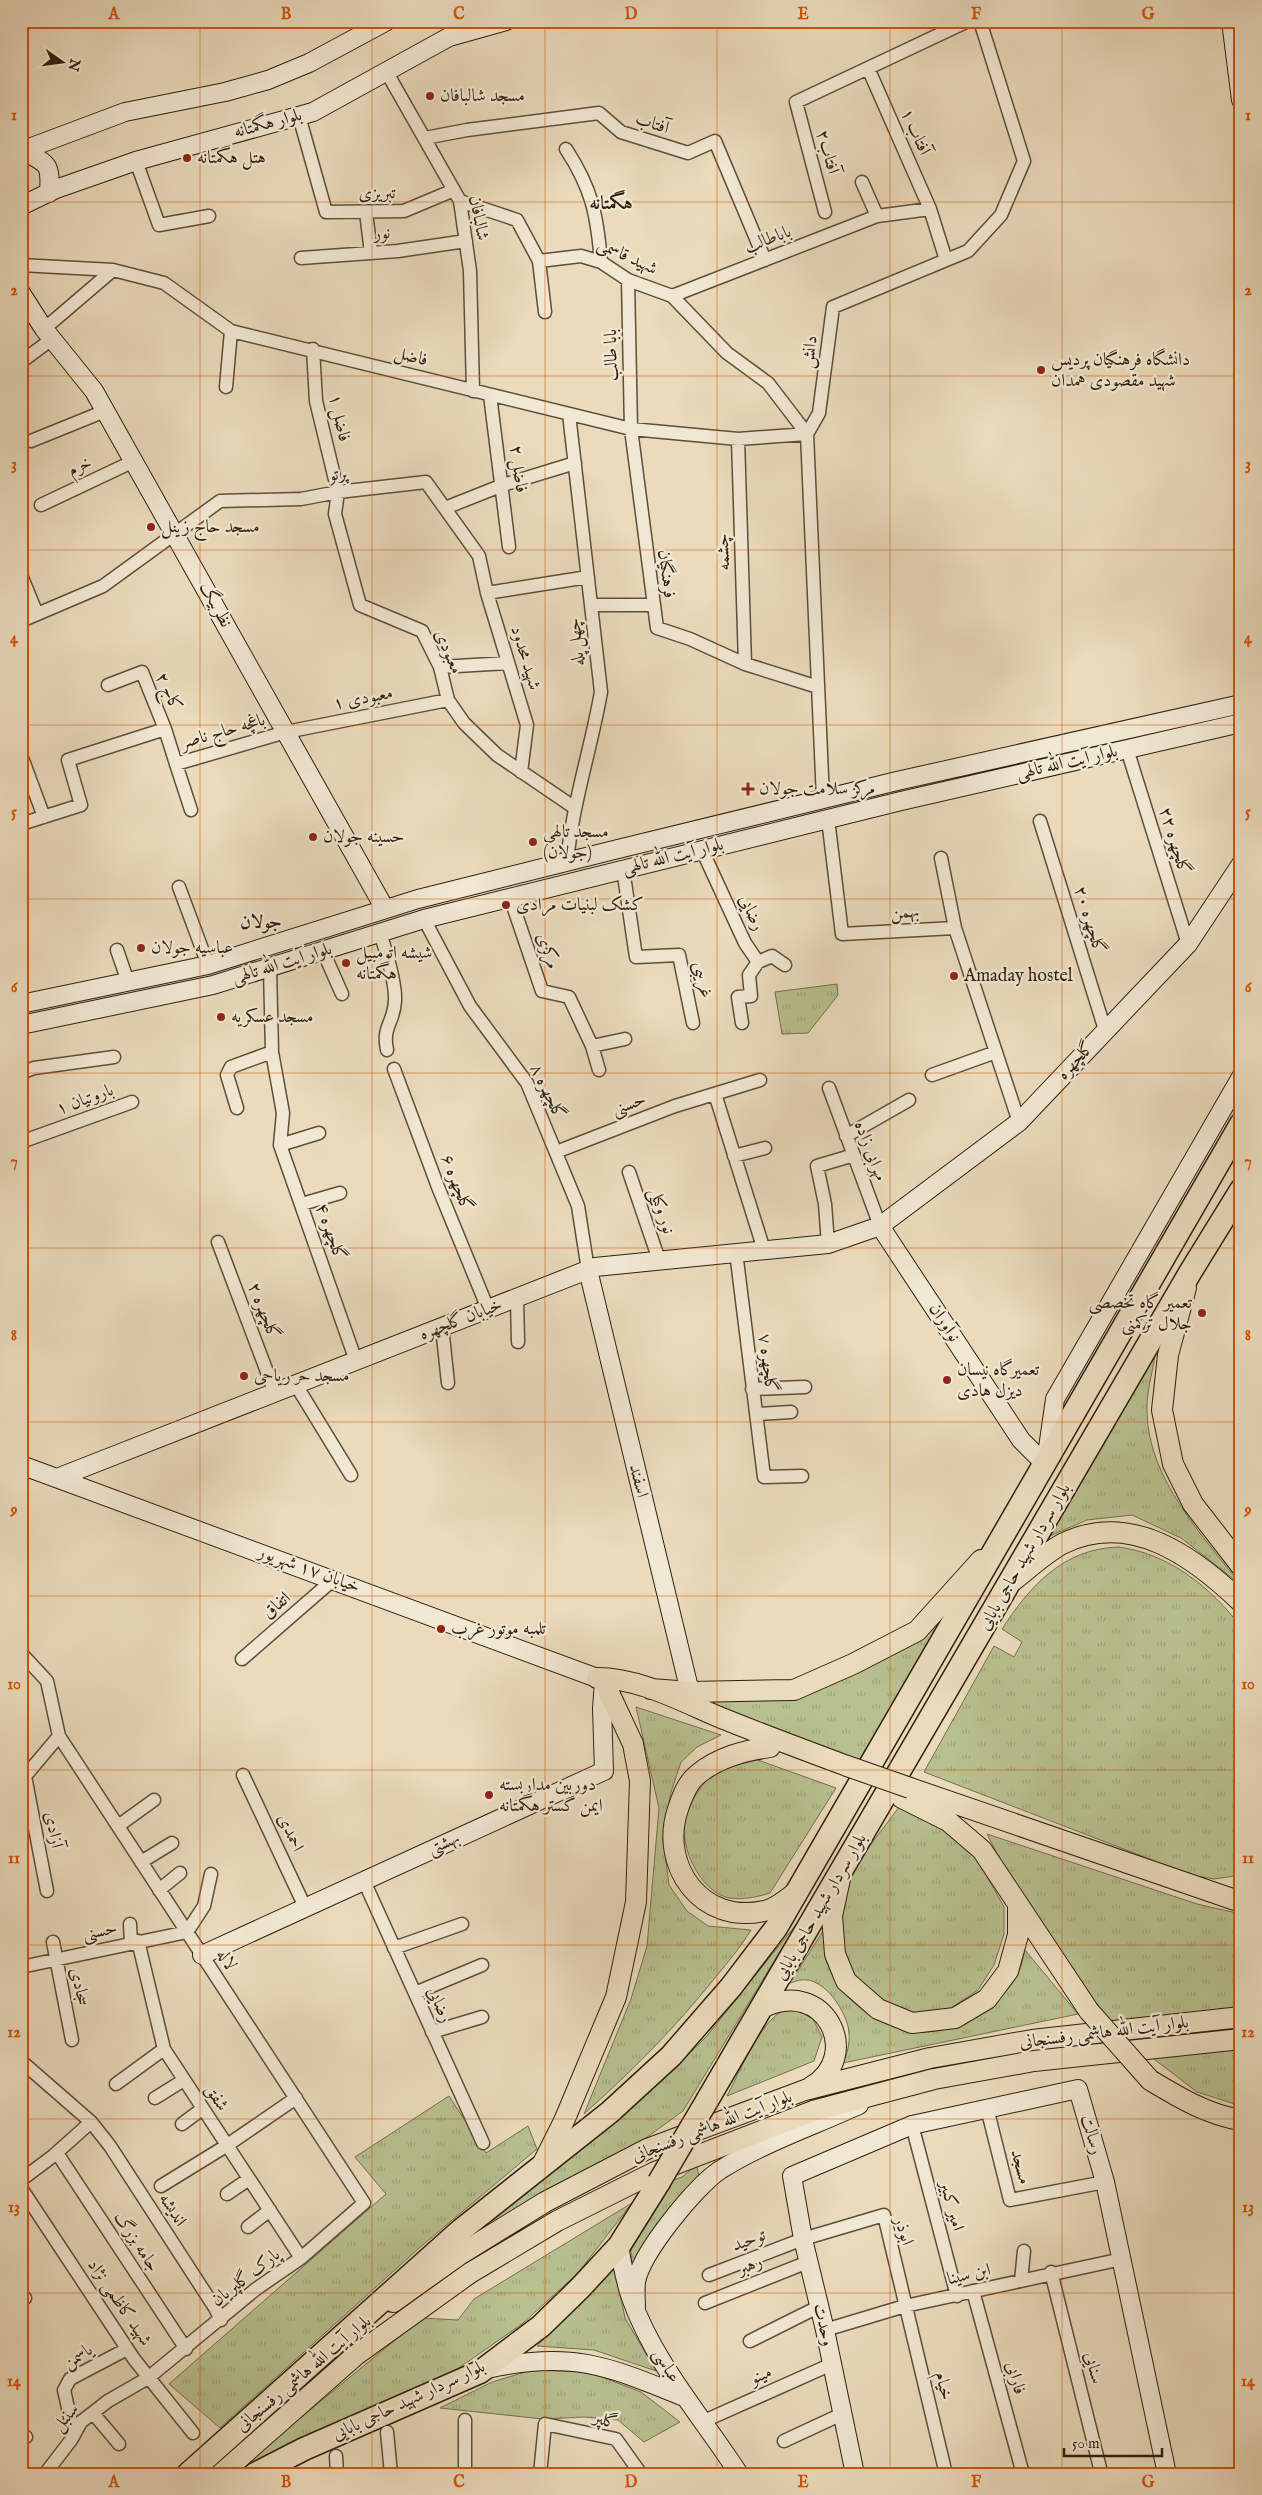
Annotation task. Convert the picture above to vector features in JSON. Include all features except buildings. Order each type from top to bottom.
[{"type":"highway","name":"بلوار سردار شهید حاجی بابایی","points":[[340,2340],[397,2285],[461,2230],[610,2112],[671,2056],[731,1987],[765,1943],[798,1890],[1046,1465],[1236,1132]]},
{"type":"highway","name":"بلوار سردار شهید حاجی بابایی","points":[[254,2474],[304,2450],[420,2400],[482,2370],[541,2326],[619,2246],[762,2008],[1191,1271],[1241,1190]]},
{"type":"highway","name":"بلوار آیت الله هاشمی رفسنجانی","points":[[188,2474],[340,2340]]},
{"type":"main road","points":[[22,151],[125,112],[225,92],[268,80],[309,62],[387,21]]},
{"type":"main road","name":"بلوار هگمتانه","points":[[21,206],[49,192],[136,160],[313,112],[449,37],[506,21]]},
{"type":"main road","points":[[1231,21],[1241,100]]},
{"type":"main road","points":[[22,151],[45,163],[50,172],[49,192]]},
{"type":"main road","name":"نظربیگ","points":[[21,293],[26,306],[94,391],[385,910]]},
{"type":"main road","name":"بلوار آیت الله تالهی","points":[[21,1004],[208,965],[418,899],[823,799],[1241,704]]},
{"type":"main road","name":"بلوار آیت الله تالهی","points":[[21,1026],[213,985],[424,919],[510,897],[828,819],[1241,723]]},
{"type":"main road","points":[[567,863],[571,882]]},
{"type":"main road","name":"گلچهره","points":[[880,1226],[1018,1122],[1188,944],[1241,864]]},
{"type":"main road","points":[[208,965],[213,985]]},
{"type":"main road","points":[[1046,1465],[1055,1399],[1241,1077]]},
{"type":"main road","points":[[1212,1126],[1236,1132]]},
{"type":"main road","name":"خیابان گلچهره","points":[[57,1478],[595,1267],[828,1244],[880,1226]]},
{"type":"main road","name":"نوآوران","points":[[880,1226],[1020,1440],[1046,1465]]},
{"type":"main road","name":"اسفند","points":[[588,1270],[690,1692]]},
{"type":"main road","points":[[1191,1271],[1168,1355],[1162,1410],[1174,1464],[1193,1504],[1241,1566]]},
{"type":"main road","name":"خیابان ۱۷ شهریور","points":[[21,1465],[334,1579],[600,1680]]},
{"type":"main road","points":[[651,1689],[690,1692],[794,1690],[861,1660],[917,1630],[964,1580],[1010,1526]]},
{"type":"main road","points":[[1010,1583],[1062,1544],[1093,1534],[1134,1534],[1176,1550],[1211,1573],[1241,1602]]},
{"type":"main road","points":[[600,1680],[610,1678],[651,1689],[845,1771]]},
{"type":"main road","points":[[600,1680],[770,1747],[1241,1902]]},
{"type":"main road","points":[[541,2168],[564,2121],[616,1997],[636,1902],[640,1781],[633,1744],[600,1680]]},
{"type":"main road","name":"بهشتی","points":[[202,1955],[604,1771],[600,1680]]},
{"type":"main road","points":[[770,1747],[741,1752],[714,1764],[695,1776],[682,1796],[676,1816],[672,1834],[676,1858],[684,1880],[700,1897],[716,1907],[731,1911],[746,1913],[765,1911],[781,1904],[798,1890]]},
{"type":"main road","points":[[906,1793],[948,1821],[982,1850],[1089,2012],[1150,2080],[1184,2100],[1227,2118],[1241,2120]]},
{"type":"main road","points":[[843,1869],[832,1916],[834,1954],[846,1981],[878,2009],[912,2023],[955,2018],[987,1999],[1008,1971],[1018,1935],[1018,1904]]},
{"type":"main road","points":[[1204,1890],[1241,1886]]},
{"type":"main road","points":[[762,2008],[776,2001],[792,1999],[807,2003],[821,2011],[830,2024],[836,2039],[835,2055],[830,2070],[819,2082],[806,2090]]},
{"type":"main road","name":"بلوار آیت الله هاشمی رفسنجانی","points":[[340,2340],[459,2255],[545,2202],[647,2149],[806,2090],[930,2058],[1032,2040],[1241,2017]]},
{"type":"main road","name":"بلوار آیت الله هاشمی رفسنجانی","points":[[221,2474],[356,2355],[470,2273],[557,2221],[655,2172],[813,2111],[934,2079],[1034,2061],[1241,2039]]},
{"type":"main road","points":[[636,2309],[636,2282],[646,2260],[666,2227],[693,2194],[719,2171],[760,2150],[895,2089]]},
{"type":"main road","name":"رسالت","points":[[792,2176],[912,2125],[1078,2089],[1105,2182],[1167,2474]]},
{"type":"main road","name":"وحدت","points":[[792,2176],[803,2239],[825,2330],[855,2474]]},
{"type":"main road","name":"عباسی","points":[[619,2246],[631,2297],[636,2309],[684,2397],[704,2421],[738,2474]]},
{"type":"main road","points":[[482,2370],[514,2363],[549,2360],[594,2364],[619,2370],[684,2397]]},
{"type":"street","points":[[868,68],[968,21]]},
{"type":"street","name":"دانش","points":[[807,434],[819,413],[833,307],[968,251],[1001,214],[1024,161],[980,21]]},
{"type":"street","name":"آفتاب۲","points":[[825,212],[796,102],[868,68]]},
{"type":"street","name":"آفتاب ۱","points":[[868,68],[930,209]]},
{"type":"street","name":"شالبافان","points":[[386,71],[457,196],[470,271],[473,391]]},
{"type":"street","name":"آفتاب","points":[[425,138],[467,130],[599,113],[621,132],[688,153],[715,140],[765,260]]},
{"type":"street","name":"تبریزی","points":[[299,116],[326,212],[404,211],[457,196]]},
{"type":"street","points":[[566,148],[582,173],[592,197],[599,230],[601,262]]},
{"type":"street","points":[[136,160],[159,226],[209,216]]},
{"type":"street","points":[[862,182],[877,216]]},
{"type":"street","points":[[457,196],[517,220],[539,261],[545,312]]},
{"type":"street","points":[[930,209],[946,260]]},
{"type":"street","name":"باباطالب","points":[[672,296],[877,216],[930,209]]},
{"type":"street","points":[[366,212],[371,253]]},
{"type":"street","name":"نور","points":[[301,258],[371,253],[466,241]]},
{"type":"street","name":"شهید قاسمی","points":[[539,261],[581,256],[601,262],[628,280],[672,296],[727,353],[768,383],[807,434]]},
{"type":"street","name":"فاضل","points":[[21,265],[113,270],[164,283],[231,331],[313,349],[473,391],[631,429],[738,439],[807,434]]},
{"type":"street","points":[[21,362],[113,270]]},
{"type":"street","name":"بابا طالب","points":[[628,280],[631,429]]},
{"type":"street","points":[[226,387],[231,331]]},
{"type":"street","name":"فاضل ۱","points":[[313,349],[316,402],[338,492]]},
{"type":"street","name":"فاضل ۲","points":[[490,395],[503,486],[509,547]]},
{"type":"street","points":[[31,441],[105,411]]},
{"type":"street","name":"چهل پله","points":[[567,863],[575,808],[595,727],[600,692],[569,414]]},
{"type":"street","name":"فرهنگیان","points":[[631,429],[652,605],[657,628],[690,639],[745,664]]},
{"type":"street","points":[[807,434],[823,799]]},
{"type":"street","name":"چشمه","points":[[738,439],[745,664]]},
{"type":"street","name":"خرم","points":[[40,505],[134,461]]},
{"type":"street","points":[[445,508],[503,486],[575,463]]},
{"type":"street","name":"پرتو","points":[[21,621],[103,586],[220,501],[301,499],[338,492],[426,482],[479,556]]},
{"type":"street","name":"معبودی","points":[[338,492],[335,514],[360,605],[422,631],[440,667],[448,700],[464,723],[497,755],[575,808]]},
{"type":"street","name":"شهید محدود","points":[[479,556],[487,593],[527,726],[521,772]]},
{"type":"street","points":[[21,575],[38,614]]},
{"type":"street","points":[[487,593],[588,577]]},
{"type":"street","points":[[591,605],[652,605]]},
{"type":"street","points":[[440,667],[508,663]]},
{"type":"street","points":[[745,664],[818,687]]},
{"type":"street","name":"کاج ۲","points":[[108,684],[142,672],[165,729]]},
{"type":"street","name":"معبودی ۱","points":[[286,732],[448,700]]},
{"type":"street","name":"باغچه حاج ناصر","points":[[21,824],[81,805],[68,760],[165,729],[176,764],[286,732]]},
{"type":"street","name":"گلچهره ۲۲","points":[[1127,749],[1188,944]]},
{"type":"street","points":[[21,755],[44,817]]},
{"type":"street","points":[[176,764],[191,810]]},
{"type":"street","name":"بهمن","points":[[828,819],[842,934],[955,928]]},
{"type":"street","name":"گلچهره ۲۰","points":[[1040,821],[1105,1030]]},
{"type":"street","name":"رضایی","points":[[702,850],[745,943],[758,962]]},
{"type":"street","points":[[941,858],[955,928],[1018,1122]]},
{"type":"street","name":"غریبی","points":[[623,869],[636,957],[679,955],[693,1023]]},
{"type":"street","points":[[179,887],[208,965]]},
{"type":"street","name":"مرکزی","points":[[510,897],[542,991],[569,997],[592,1046]]},
{"type":"street","name":"گلچهره ۸","points":[[424,919],[470,1006],[527,1083],[578,1206],[588,1270]]},
{"type":"street","points":[[380,933],[386,950],[396,999],[394,1014],[384,1036],[387,1050]]},
{"type":"street","points":[[117,950],[128,982]]},
{"type":"street","points":[[323,951],[342,994]]},
{"type":"street","points":[[742,1023],[738,997],[751,996],[748,975],[758,962],[772,956],[786,965]]},
{"type":"street","name":"گلچهره ۴","points":[[270,968],[272,1052],[283,1113],[280,1145],[356,1361]]},
{"type":"street","points":[[599,1070],[592,1046],[625,1039]]},
{"type":"street","points":[[237,1108],[227,1075],[231,1067],[272,1052]]},
{"type":"street","points":[[932,1075],[996,1052]]},
{"type":"street","points":[[21,1073],[34,1068],[114,1056]]},
{"type":"street","name":"گلچهره ۶","points":[[394,1069],[438,1187],[488,1310]]},
{"type":"street","name":"حسنی","points":[[556,1152],[675,1106],[760,1080]]},
{"type":"street","name":"مهرابی زاده","points":[[828,1088],[880,1226]]},
{"type":"street","points":[[715,1094],[764,1250]]},
{"type":"street","points":[[846,1136],[909,1100]]},
{"type":"street","name":"۱ باروتیان","points":[[21,1142],[132,1102]]},
{"type":"street","points":[[280,1145],[319,1133]]},
{"type":"street","points":[[734,1156],[765,1148]]},
{"type":"street","points":[[828,1244],[825,1204],[817,1166],[854,1155]]},
{"type":"street","name":"نور وکیلی","points":[[629,1172],[659,1260]]},
{"type":"street","points":[[302,1204],[340,1193]]},
{"type":"street","name":"گلچهره ۲","points":[[218,1242],[275,1393]]},
{"type":"street","name":"گلچهره ۷","points":[[736,1252],[764,1477],[802,1476]]},
{"type":"street","points":[[517,1298],[518,1342]]},
{"type":"street","points":[[442,1328],[448,1383]]},
{"type":"street","points":[[296,1385],[351,1475]]},
{"type":"street","points":[[752,1389],[805,1386]]},
{"type":"street","points":[[756,1414],[791,1412]]},
{"type":"street","name":"اتفاق","points":[[242,1659],[334,1579]]},
{"type":"street","points":[[21,1653],[47,1681],[59,1736]]},
{"type":"street","name":"آزادی","points":[[47,1891],[23,1779],[59,1736]]},
{"type":"street","name":"لاله","points":[[59,1736],[364,2203]]},
{"type":"street","name":"احمدی","points":[[243,1774],[306,1907]]},
{"type":"street","points":[[118,1826],[154,1800]]},
{"type":"street","points":[[142,1862],[172,1843]]},
{"type":"street","points":[[159,1890],[180,1873]]},
{"type":"street","points":[[187,1932],[204,1906],[211,1874]]},
{"type":"street","name":"رضایی","points":[[364,1881],[482,2143]]},
{"type":"street","name":"شفق","points":[[130,1924],[164,2049],[301,2258]]},
{"type":"street","points":[[394,1948],[462,1924]]},
{"type":"street","name":"حسنی","points":[[21,1967],[187,1932]]},
{"type":"street","name":"سجادی","points":[[53,1942],[72,2040]]},
{"type":"street","points":[[414,1993],[482,1965]]},
{"type":"street","points":[[432,2032],[482,2017]]},
{"type":"street","points":[[116,2084],[164,2049]]},
{"type":"street","name":"اندیشه","points":[[21,2061],[91,2122],[110,2146],[221,2320]]},
{"type":"street","points":[[156,2098],[184,2080]]},
{"type":"street","points":[[161,2186],[226,2146],[296,2098]]},
{"type":"street","name":"مسجد","points":[[986,2108],[1010,2200],[1105,2182]]},
{"type":"street","points":[[182,2124],[202,2109]]},
{"type":"street","points":[[21,2180],[57,2153],[91,2122]]},
{"type":"street","name":"امیر کبیر","points":[[912,2125],[957,2296]]},
{"type":"street","name":"جامه بزرگ","points":[[57,2153],[186,2349]]},
{"type":"street","points":[[227,2194],[249,2180]]},
{"type":"street","name":"شهید کاظمی نژاد","points":[[21,2188],[127,2349],[148,2378],[194,2433]]},
{"type":"street","name":"پارک گلپریان","points":[[148,2378],[186,2349],[256,2290],[301,2258],[364,2203]]},
{"type":"street","points":[[248,2227],[270,2210]]},
{"type":"street","name":"ابوذر","points":[[803,2239],[884,2215],[905,2306]]},
{"type":"street","name":"توحید","points":[[709,2275],[803,2239]]},
{"type":"street","points":[[1021,2281],[1024,2251]]},
{"type":"street","name":"ابن سینا","points":[[825,2330],[905,2306],[957,2296],[1051,2272],[1122,2258]]},
{"type":"street","name":"رهبر","points":[[705,2303],[808,2262]]},
{"type":"street","name":"سنایی","points":[[1051,2272],[1101,2472]]},
{"type":"street","name":"فارابی","points":[[973,2291],[1023,2474]]},
{"type":"street","name":"خیام","points":[[905,2306],[946,2474]]},
{"type":"street","points":[[750,2340],[818,2307]]},
{"type":"street","name":"یاسمن","points":[[74,2435],[64,2390],[70,2380],[127,2349]]},
{"type":"street","name":"مینو","points":[[704,2421],[832,2364]]},
{"type":"street","name":"سنبل","points":[[45,2474],[74,2435],[81,2422],[135,2384],[148,2378]]},
{"type":"street","points":[[93,2413],[119,2444]]},
{"type":"street","points":[[784,2441],[842,2414]]},
{"type":"street","points":[[465,2420],[465,2474]]},
{"type":"street","name":"گلپر","points":[[540,2474],[545,2424],[616,2439],[641,2474]]},
{"type":"street","points":[[387,2432],[390,2474]]},
{"type":"street","points":[[336,2456],[337,2474]]},
{"type":"green space","points":[[837,984],[838,995],[808,1033],[782,1034],[775,992]]},
{"type":"green space","points":[[1155,1356],[1148,1392],[1147,1413],[1150,1438],[1157,1461],[1167,1483],[1194,1526],[1240,1584],[1181,1538],[1132,1515],[1087,1520],[1050,1536]]},
{"type":"green space","points":[[997,1536],[866,1771],[680,1696],[785,1692],[904,1643]]},
{"type":"green space","points":[[1118,1547],[1154,1556],[1187,1574],[1216,1598],[1241,1627],[1241,1875],[1214,1879],[1191,1875],[924,1772],[994,1646],[1014,1657],[1022,1642],[1002,1629],[1024,1598],[1050,1573],[1065,1562],[1098,1549]]},
{"type":"green space","points":[[636,1707],[721,1735],[697,1747],[681,1762],[671,1792],[663,1838],[669,1885],[687,1911],[708,1926],[751,1930],[729,1961],[668,2032],[636,2066],[584,2114],[631,1999],[647,1946],[659,1808]]},
{"type":"green space","points":[[744,1755],[836,1788],[770,1893],[750,1898],[734,1899],[719,1894],[703,1880],[691,1860],[687,1849],[684,1828],[688,1810],[701,1786],[718,1771]]},
{"type":"green space","points":[[899,1807],[969,1844],[1004,1907],[1004,1934],[994,1965],[978,1990],[951,2008],[914,2014],[883,2004],[854,1975],[844,1954],[839,1917],[851,1871]]},
{"type":"green space","points":[[987,1834],[1197,1904],[1241,1914],[1241,2016],[1108,2030],[1022,1902]]},
{"type":"green space","points":[[798,1922],[683,2111],[639,2143],[416,2272],[658,2084],[706,2037]]},
{"type":"green space","points":[[823,1931],[827,1962],[839,1985],[865,2012],[900,2028],[917,2032],[948,2029],[975,2017],[999,1999],[1009,1988],[1017,1976],[1025,1950],[1078,2014],[843,2063],[848,2048],[849,2033],[848,2025],[839,2006],[826,1990],[810,1980],[790,1983]]},
{"type":"green space","points":[[794,2009],[812,2017],[822,2037],[814,2061],[727,2096],[751,2049],[767,2025],[775,2016],[783,2011]]},
{"type":"green space","points":[[1241,2047],[1241,2106],[1197,2092],[1150,2056]]},
{"type":"green space","points":[[449,2096],[486,2153],[528,2126],[537,2149],[419,2248],[220,2428],[169,2384],[386,2194],[355,2157]]},
{"type":"green space","points":[[697,2165],[699,2179],[679,2198],[662,2219],[632,2265],[630,2241],[668,2182],[682,2177]]},
{"type":"green space","points":[[632,2203],[578,2273],[522,2324],[453,2372],[238,2469],[422,2318],[458,2320],[474,2299]]},
{"type":"green space","points":[[614,2265],[625,2318],[656,2371],[594,2350],[537,2346]]},
{"type":"green space","points":[[532,2370],[589,2372],[641,2392],[680,2422],[644,2442],[618,2420],[584,2417],[543,2419],[440,2408],[492,2382]]},
{"type":"place","name":"مسجد شالبافان","points":[[430,96]]},
{"type":"place","name":"هتل هگمتانه","points":[[187,158]]},
{"type":"place","name":"دانشگاه فرهنگیان پردیس شهید مقصودی همدان","points":[[1041,370]]},
{"type":"place","name":"مسجد حاج زینل","points":[[151,527]]},
{"type":"place","name":"مرکز سلامت جولان","points":[[748,789]]},
{"type":"place","name":"حسینه جولان","points":[[313,837]]},
{"type":"place","name":"مسجد تالهی (جولان)","points":[[533,842]]},
{"type":"place","name":"کشک لبنیات مرادی","points":[[506,905]]},
{"type":"place","name":"عباسیه جولان","points":[[141,948]]},
{"type":"place","name":"شیشه اتومبیل هگمتانه","points":[[346,963]]},
{"type":"place","name":"Amaday hostel","points":[[954,976]]},
{"type":"place","name":"مسجد عسکریه","points":[[221,1017]]},
{"type":"place","name":"تعمیر گاه تخصصی جلال ترکمنی","points":[[1202,1313]]},
{"type":"place","name":"مسجد حر ریاحی","points":[[244,1376]]},
{"type":"place","name":"تعمیرگاه نیسان دیزل هادی","points":[[947,1380]]},
{"type":"place","name":"تلمبه موتور غرب","points":[[441,1629]]},
{"type":"place","name":"دوربین مداربسته ایمن گستر هگمتانه","points":[[489,1795]]},
{"type":"district","name":"هگمتانه","points":[[611,204]]},
{"type":"district","name":"جولان","points":[[261,923]]}]
